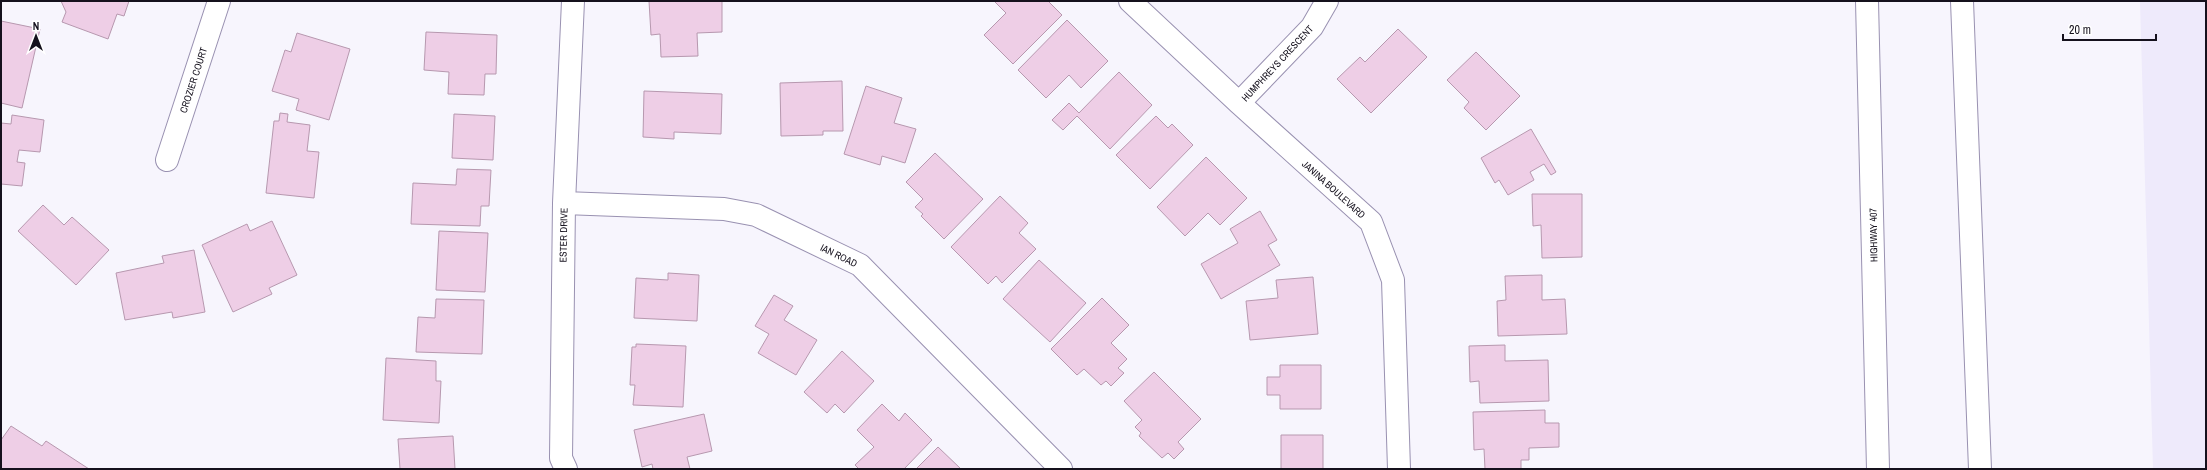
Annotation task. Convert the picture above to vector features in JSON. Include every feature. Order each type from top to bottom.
[{"type":"main road","name":"CROZIER COURT","points":[[168,160],[219,1]]},
{"type":"main road","name":"ESTER DRIVE","points":[[566,469],[562,458],[564,203],[573,1]]},
{"type":"main road","name":"JANINA BOULEVARD","points":[[1130,1],[1239,103],[1371,222],[1393,280],[1399,469]]},
{"type":"main road","name":"HUMPHREYS CRESCENT","points":[[1239,103],[1312,27],[1327,1]]},
{"type":"main road","name":"HIGHWAY 407","points":[[1867,1],[1878,469]]},
{"type":"main road","points":[[1962,1],[1979,465]]},
{"type":"main road","name":"IAN ROAD","points":[[564,203],[724,209],[756,215],[860,265],[1061,469]]},
{"type":"shaded area","points":[[2140,1],[2206,1],[2206,469],[2153,469]]},
{"type":"building","points":[[61,1],[129,1],[124,16],[117,14],[108,39],[62,22],[66,12]]},
{"type":"building","points":[[649,1],[722,1],[722,32],[697,33],[698,56],[661,57],[660,34],[651,35]]},
{"type":"building","points":[[994,1],[1048,1],[1062,15],[1013,64],[984,35],[1006,13]]},
{"type":"building","points":[[1067,20],[1108,61],[1081,88],[1069,75],[1046,98],[1018,70]]},
{"type":"building","points":[[1,21],[40,29],[22,108],[1,103]]},
{"type":"building","points":[[1398,29],[1427,57],[1371,113],[1337,79],[1360,57],[1365,62]]},
{"type":"building","points":[[426,32],[497,35],[496,74],[485,74],[484,95],[448,94],[449,72],[424,70]]},
{"type":"building","points":[[297,33],[350,49],[329,120],[296,110],[299,99],[272,91],[285,50],[291,52]]},
{"type":"building","points":[[1476,52],[1520,96],[1486,130],[1464,108],[1469,102],[1447,80]]},
{"type":"building","points":[[1119,72],[1152,105],[1110,149],[1077,116],[1063,130],[1052,120],[1069,103],[1079,113]]},
{"type":"building","points":[[842,81],[843,131],[823,131],[823,135],[781,136],[780,83]]},
{"type":"building","points":[[866,86],[902,98],[894,123],[916,129],[905,163],[882,156],[880,165],[844,154]]},
{"type":"building","points":[[644,91],[722,94],[721,134],[674,132],[674,139],[643,137]]},
{"type":"building","points":[[280,113],[288,114],[287,122],[310,125],[307,151],[319,152],[314,198],[266,193],[274,121],[279,121]]},
{"type":"building","points":[[454,114],[495,116],[493,160],[452,158]]},
{"type":"building","points":[[12,115],[44,120],[40,152],[19,150],[17,162],[25,163],[22,186],[1,184],[1,123],[11,124]]},
{"type":"building","points":[[1156,116],[1168,128],[1172,124],[1193,145],[1150,189],[1116,155]]},
{"type":"building","points":[[1531,129],[1556,172],[1551,175],[1544,164],[1530,172],[1534,180],[1508,195],[1499,180],[1495,183],[1481,158]]},
{"type":"building","points":[[935,153],[983,199],[944,239],[921,216],[923,214],[915,207],[923,199],[906,182]]},
{"type":"building","points":[[1206,157],[1247,198],[1220,225],[1208,213],[1185,236],[1157,207]]},
{"type":"building","points":[[457,169],[491,170],[489,206],[481,206],[480,226],[411,224],[413,183],[456,185]]},
{"type":"building","points":[[1532,194],[1582,194],[1582,257],[1542,258],[1541,225],[1533,226]]},
{"type":"building","points":[[1000,196],[1028,223],[1019,233],[1036,249],[1002,283],[996,276],[988,284],[951,247]]},
{"type":"building","points":[[43,205],[64,225],[72,217],[109,250],[76,285],[18,231]]},
{"type":"building","points":[[1260,211],[1277,240],[1268,245],[1280,265],[1221,299],[1201,264],[1238,243],[1230,229]]},
{"type":"building","points":[[272,221],[297,275],[269,288],[272,294],[233,312],[202,245],[247,224],[250,231]]},
{"type":"building","points":[[439,231],[488,233],[485,292],[436,290]]},
{"type":"building","points":[[194,250],[205,312],[173,318],[172,312],[125,320],[116,273],[164,263],[162,256]]},
{"type":"building","points":[[1039,260],[1086,303],[1050,342],[1003,299]]},
{"type":"building","points":[[668,273],[699,275],[697,321],[634,318],[636,278],[668,280]]},
{"type":"building","points":[[1542,275],[1542,300],[1565,299],[1567,334],[1498,336],[1497,301],[1506,300],[1505,276]]},
{"type":"building","points":[[1313,277],[1318,334],[1250,340],[1246,301],[1278,298],[1276,280]]},
{"type":"building","points":[[774,295],[793,306],[784,320],[817,340],[796,375],[758,353],[769,334],[755,326]]},
{"type":"building","points":[[1102,298],[1129,325],[1111,343],[1127,359],[1118,368],[1124,373],[1111,386],[1106,381],[1101,385],[1084,369],[1077,375],[1051,349]]},
{"type":"building","points":[[436,299],[484,300],[482,354],[416,352],[418,317],[435,318]]},
{"type":"building","points":[[636,344],[686,346],[683,407],[633,405],[635,385],[630,385],[632,347],[636,347]]},
{"type":"building","points":[[1505,345],[1505,361],[1548,360],[1549,401],[1480,403],[1479,381],[1470,382],[1469,346]]},
{"type":"building","points":[[842,351],[874,381],[844,413],[835,404],[827,413],[804,392]]},
{"type":"building","points":[[386,358],[436,361],[436,381],[441,381],[439,423],[383,420]]},
{"type":"building","points":[[1280,365],[1321,365],[1321,409],[1280,409],[1280,395],[1267,395],[1267,377],[1280,377]]},
{"type":"building","points":[[1154,372],[1201,419],[1178,442],[1184,449],[1174,459],[1168,453],[1162,458],[1139,436],[1141,433],[1135,427],[1142,420],[1124,401]]},
{"type":"building","points":[[882,404],[899,421],[905,413],[932,440],[904,469],[859,469],[855,465],[874,447],[857,430]]},
{"type":"building","points":[[1545,410],[1545,423],[1559,423],[1559,447],[1529,448],[1529,460],[1521,460],[1521,469],[1485,469],[1484,449],[1474,450],[1473,412]]},
{"type":"building","points":[[704,414],[712,451],[687,457],[690,469],[653,469],[652,464],[642,467],[634,430]]},
{"type":"building","points":[[11,426],[42,446],[46,441],[89,469],[1,469],[1,440]]},
{"type":"building","points":[[1281,435],[1323,435],[1323,469],[1281,469]]},
{"type":"building","points":[[453,436],[455,469],[400,469],[398,439]]},
{"type":"building","points":[[938,447],[961,469],[916,469]]}]
